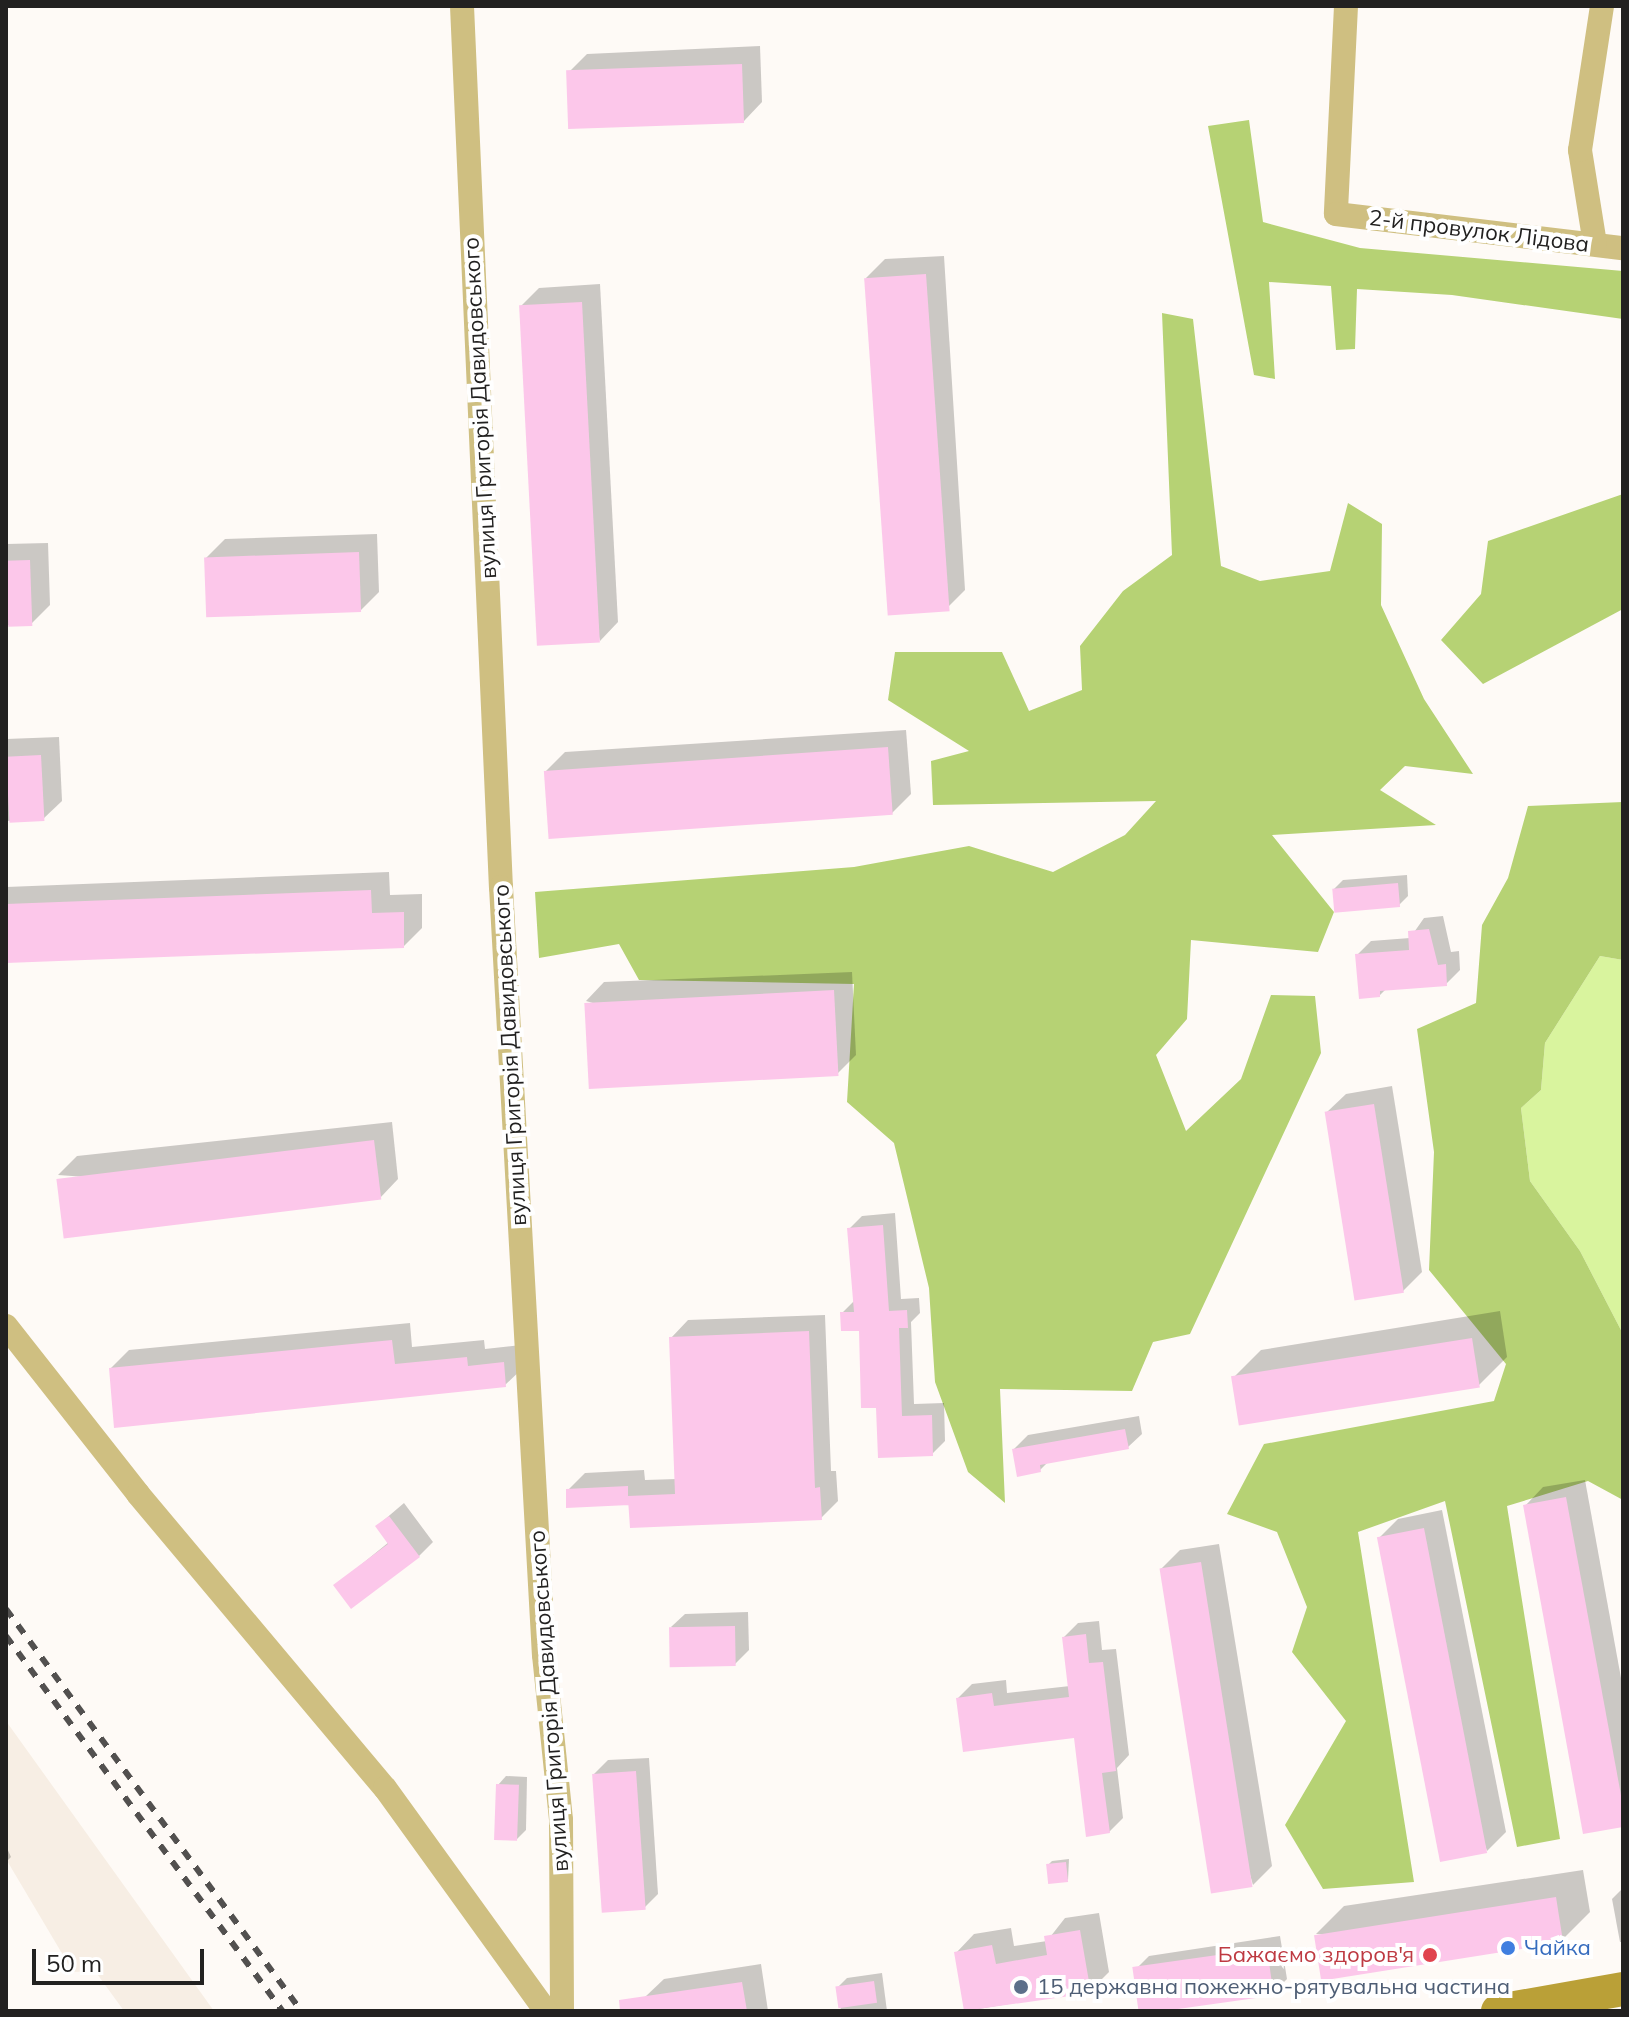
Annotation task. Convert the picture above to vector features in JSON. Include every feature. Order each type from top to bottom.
[{"type":"main road","points":[[1498,2011],[1623,1989]]},
{"type":"street","name":"вулиця Григорія Давидовського","points":[[462,6],[501,887],[544,1655],[561,1820],[562,2011]]},
{"type":"street","name":"2-й провулок Лідова","points":[[1346,6],[1336,214],[1623,248]]},
{"type":"street","points":[[1595,244],[1580,150],[1602,6]]},
{"type":"street","points":[[6,1326],[138,1494],[385,1788],[546,2011]]},
{"type":"shaded area","points":[[6,1721],[214,2011],[124,2011],[95,1971],[73,1972],[6,1859]]},
{"type":"green space","points":[[1249,120],[1263,222],[1360,248],[1623,271],[1623,319],[1452,295],[1357,289],[1355,349],[1336,350],[1331,286],[1269,282],[1275,379],[1254,375],[1208,126]]},
{"type":"green space","points":[[1162,313],[1193,319],[1221,566],[1260,581],[1330,571],[1348,503],[1382,524],[1381,605],[1424,699],[1473,774],[1405,766],[1380,790],[1436,825],[1272,835],[1334,912],[1318,952],[1191,940],[1187,1019],[1156,1055],[1186,1131],[1241,1079],[1271,995],[1315,996],[1321,1053],[1190,1334],[1153,1342],[1132,1391],[1000,1389],[1005,1503],[968,1472],[935,1382],[929,1288],[894,1143],[847,1102],[854,984],[639,980],[619,944],[539,958],[535,892],[854,867],[969,846],[1053,872],[1125,835],[1156,801],[933,805],[931,761],[969,751],[888,700],[895,652],[1002,652],[1029,711],[1082,690],[1080,646],[1123,591],[1172,555]]},
{"type":"green space","points":[[1623,494],[1623,609],[1483,684],[1441,640],[1481,594],[1488,541]]},
{"type":"green space","points":[[1623,802],[1623,960],[1600,956],[1545,1043],[1541,1090],[1521,1108],[1530,1181],[1580,1251],[1623,1334],[1623,1500],[1588,1481],[1507,1506],[1560,1839],[1517,1847],[1445,1501],[1358,1532],[1414,1882],[1323,1889],[1285,1825],[1346,1721],[1292,1652],[1307,1607],[1277,1532],[1227,1514],[1264,1444],[1494,1401],[1506,1364],[1429,1270],[1434,1152],[1417,1029],[1476,1003],[1482,925],[1508,878],[1528,806]]},
{"type":"green space","points":[[1600,956],[1623,960],[1623,1334],[1580,1251],[1530,1181],[1521,1108],[1541,1090],[1545,1043]]},
{"type":"building","points":[[742,64],[744,123],[568,129],[566,70]]},
{"type":"building","points":[[926,274],[950,611],[888,616],[864,278]]},
{"type":"building","points":[[582,302],[600,643],[537,646],[519,305]]},
{"type":"building","points":[[359,552],[361,612],[206,617],[204,557]]},
{"type":"building","points":[[30,560],[32,626],[8,627],[6,561]]},
{"type":"building","points":[[888,747],[893,815],[549,839],[544,771]]},
{"type":"building","points":[[41,755],[44,821],[10,823],[6,757]]},
{"type":"building","points":[[1398,883],[1400,907],[1334,913],[1332,889]]},
{"type":"building","points":[[371,890],[372,913],[404,912],[404,948],[6,963],[6,904]]},
{"type":"building","points":[[1429,929],[1438,965],[1446,964],[1447,986],[1380,991],[1380,997],[1359,999],[1355,954],[1409,950],[1408,931]]},
{"type":"building","points":[[834,990],[839,1076],[589,1089],[584,1003]]},
{"type":"building","points":[[1374,1104],[1404,1293],[1354,1300],[1325,1112]]},
{"type":"building","points":[[374,1140],[381,1200],[64,1239],[56,1179]]},
{"type":"building","points":[[883,1225],[889,1311],[907,1310],[908,1328],[899,1328],[902,1416],[932,1415],[933,1456],[878,1458],[876,1408],[861,1408],[859,1331],[841,1331],[840,1312],[854,1312],[847,1228]]},
{"type":"building","points":[[809,1331],[815,1488],[820,1487],[822,1520],[630,1528],[628,1505],[566,1508],[566,1489],[628,1486],[628,1496],[675,1494],[669,1337]]},
{"type":"building","points":[[1472,1338],[1480,1387],[1239,1426],[1231,1376]]},
{"type":"building","points":[[392,1340],[395,1364],[467,1357],[468,1366],[504,1362],[506,1387],[114,1428],[109,1368]]},
{"type":"building","points":[[1125,1429],[1129,1449],[1040,1465],[1041,1472],[1017,1477],[1012,1449]]},
{"type":"building","points":[[1566,1497],[1623,1806],[1623,1827],[1583,1834],[1523,1505]]},
{"type":"building","points":[[389,1516],[420,1557],[351,1609],[333,1585],[388,1544],[375,1526]]},
{"type":"building","points":[[1424,1528],[1487,1853],[1440,1862],[1377,1537]]},
{"type":"building","points":[[1201,1562],[1252,1887],[1211,1894],[1160,1569]]},
{"type":"building","points":[[735,1626],[736,1666],[670,1667],[669,1627]]},
{"type":"building","points":[[1086,1634],[1089,1663],[1103,1662],[1116,1771],[1102,1773],[1110,1833],[1086,1837],[1074,1738],[963,1752],[956,1698],[992,1693],[994,1706],[1069,1697],[1062,1637]]},
{"type":"building","points":[[636,1771],[646,1910],[602,1913],[592,1774]]},
{"type":"building","points":[[496,1784],[519,1785],[517,1841],[494,1840]]},
{"type":"building","points":[[1066,1862],[1068,1882],[1048,1884],[1046,1864]]},
{"type":"building","points":[[1556,1897],[1563,1942],[1321,1981],[1314,1935]]},
{"type":"building","points":[[1080,1930],[1091,1993],[964,2011],[954,1952],[992,1945],[996,1964],[1047,1955],[1044,1936]]},
{"type":"building","points":[[1267,1948],[1274,1996],[1164,2011],[1139,2011],[1132,1967]]},
{"type":"building","points":[[874,1981],[877,2003],[838,2008],[835,1986]]},
{"type":"building","points":[[742,1982],[747,2011],[620,2011],[619,2000]]},
{"type":"railway","points":[[6,1609],[301,2011]]},
{"type":"railway","points":[[6,1636],[282,2011]]},
{"type":"place","name":"Чайка","points":[[1508,1948]]},
{"type":"place","name":"Бажаємо здоров'я","points":[[1430,1955]]},
{"type":"place","name":"15 державна пожежно-рятувальна частина","points":[[1021,1987]]}]
